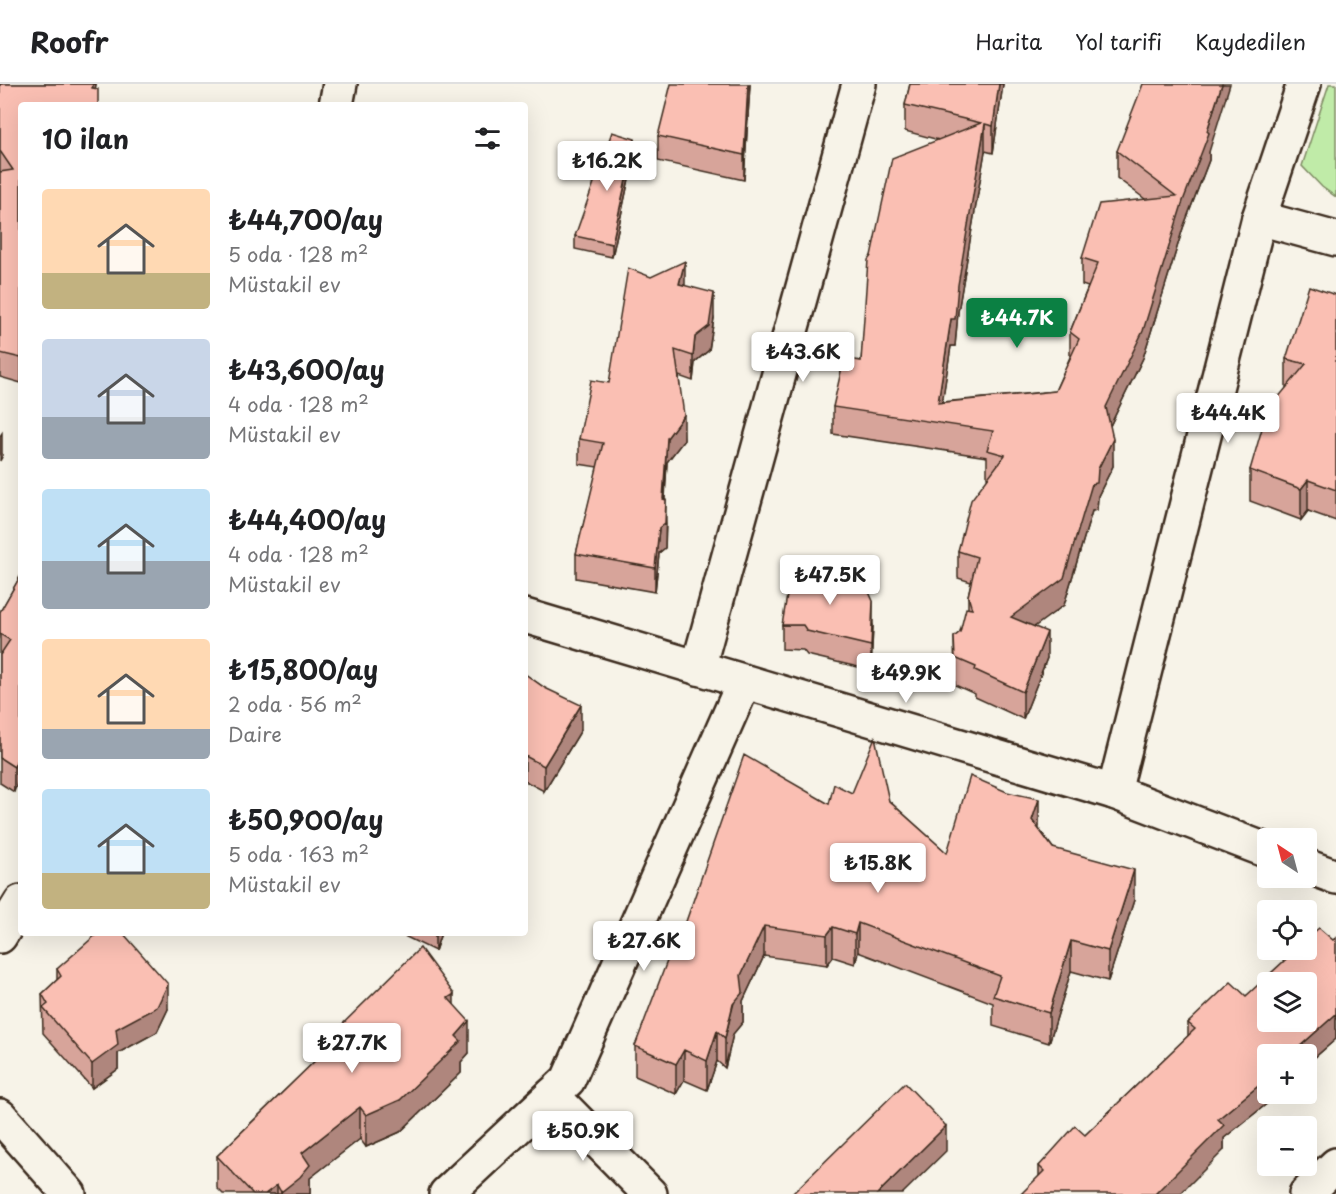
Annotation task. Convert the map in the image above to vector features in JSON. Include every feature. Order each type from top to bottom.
[{"type":"street","points":[[337,102],[340,84]]},
{"type":"street","points":[[698,668],[859,84]]},
{"type":"street","points":[[1114,792],[1259,218],[1304,84]]},
{"type":"street","points":[[1259,218],[1336,239]]},
{"type":"street","points":[[528,617],[1114,792],[1257,847]]},
{"type":"street","points":[[446,1194],[568,1080],[744,682]]},
{"type":"street","points":[[1317,870],[1336,877]]},
{"type":"street","points":[[0,936],[18,907]]},
{"type":"street","points":[[552,1095],[650,1194]]},
{"type":"street","points":[[0,1116],[69,1194]]},
{"type":"street","points":[[1306,1194],[1336,1164]]},
{"type":"green space","points":[[1329,84],[1336,84],[1336,197],[1322,187],[1302,166]]},
{"type":"building","points":[[0,84],[93,84],[92,88],[98,89],[98,102],[18,102],[18,357],[0,353],[0,172],[13,170],[0,151]]},
{"type":"building","points":[[671,84],[748,84],[744,155],[658,136]]},
{"type":"building","points":[[910,84],[999,84],[993,126],[985,124],[958,285],[955,319],[951,319],[938,403],[1055,391],[1079,339],[1070,332],[1098,263],[1082,258],[1099,204],[1176,196],[1117,151],[1143,84],[1222,84],[1207,131],[1209,133],[1183,201],[1143,331],[1106,407],[1113,439],[1098,469],[1097,483],[1092,484],[1064,578],[1011,617],[1047,632],[1023,692],[955,658],[954,637],[960,632],[966,608],[972,609],[968,596],[977,557],[958,551],[971,500],[1005,455],[987,450],[993,431],[833,407],[844,358],[861,361],[868,260],[871,256],[892,158],[981,123],[905,105]]},
{"type":"building","points":[[612,132],[635,139],[612,244],[575,236]]},
{"type":"building","points":[[685,261],[679,284],[714,293],[709,326],[695,337],[693,356],[675,350],[684,415],[667,438],[663,499],[666,500],[665,523],[659,528],[655,568],[576,554],[603,443],[579,439],[591,380],[609,383],[628,268],[651,277]]},
{"type":"building","points":[[1309,286],[1336,295],[1336,490],[1308,480],[1301,489],[1250,470],[1267,411],[1306,364],[1286,359]]},
{"type":"building","points":[[792,566],[864,581],[873,601],[871,646],[807,631],[803,625],[782,625]]},
{"type":"building","points":[[18,580],[18,757],[14,767],[0,758],[0,655],[10,640],[0,634],[0,612]]},
{"type":"building","points":[[528,676],[545,688],[581,705],[544,766],[528,758]]},
{"type":"building","points":[[875,737],[889,801],[947,853],[970,776],[1007,792],[1039,799],[1032,820],[1053,848],[1134,870],[1108,951],[1071,941],[1049,1013],[993,996],[1000,976],[858,923],[855,934],[833,927],[827,935],[764,926],[741,975],[743,992],[733,1004],[725,1038],[717,1031],[707,1061],[684,1050],[676,1064],[635,1046],[678,932],[682,933],[744,755],[829,804],[834,784],[852,793]]},
{"type":"building","points":[[1319,928],[1333,940],[1336,938],[1336,1014],[1317,1031],[1317,972],[1272,972],[1285,960],[1317,960],[1317,930]]},
{"type":"building","points":[[95,936],[126,936],[168,984],[157,1007],[116,1029],[118,1045],[92,1064],[43,1008],[48,1004],[42,994],[61,976],[57,969]]},
{"type":"building","points":[[420,948],[454,994],[448,998],[469,1021],[456,1036],[461,1041],[400,1100],[366,1115],[360,1107],[302,1153],[310,1165],[300,1177],[281,1192],[277,1185],[265,1194],[253,1194],[217,1156],[319,1057],[315,1051]]},
{"type":"building","points":[[1231,982],[1246,996],[1257,986],[1257,1032],[1316,1032],[1302,1044],[1257,1044],[1257,1087],[1218,1119],[1224,1125],[1155,1194],[1021,1194],[1044,1171],[1039,1166],[1075,1126],[1085,1135],[1195,1029],[1188,1023]]},
{"type":"building","points":[[905,1083],[946,1126],[877,1194],[792,1194]]}]
